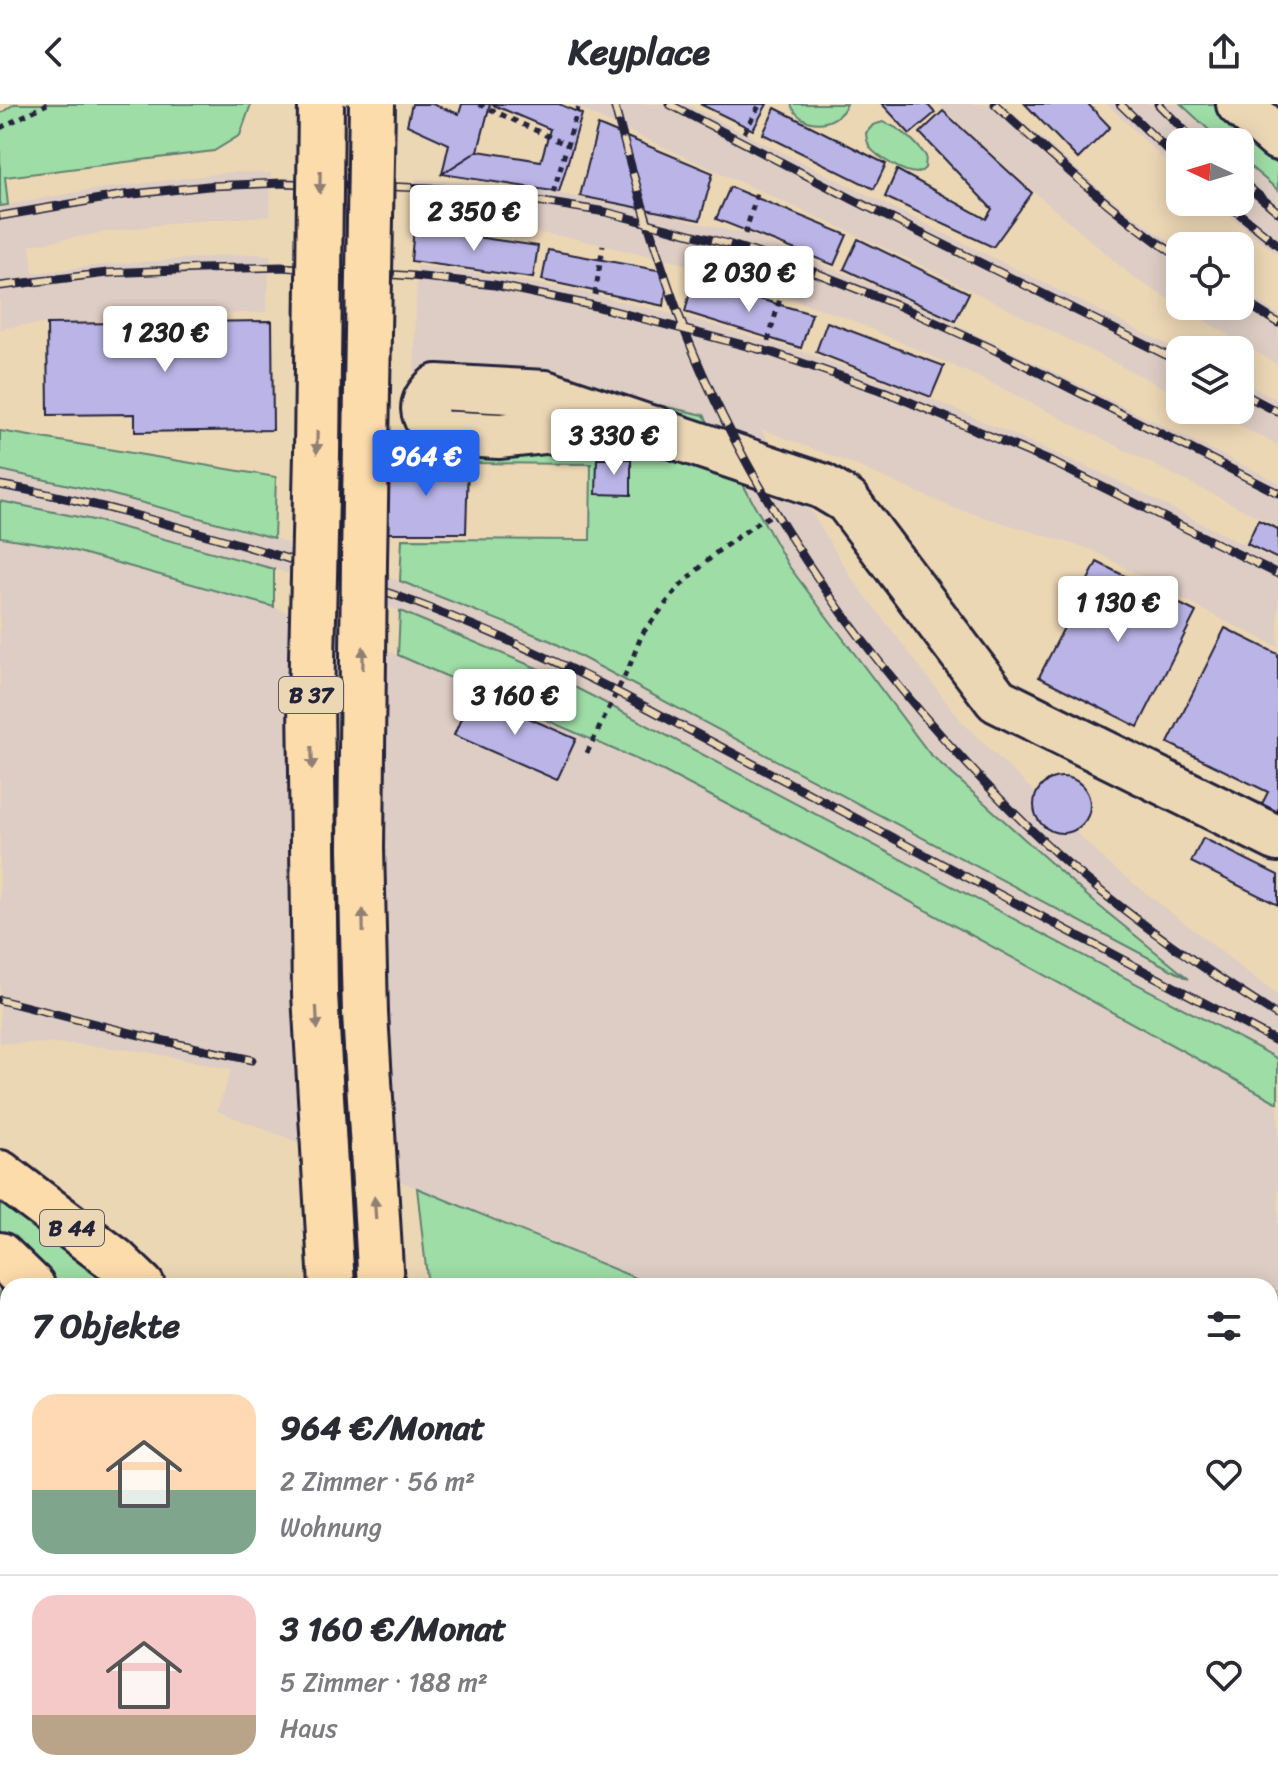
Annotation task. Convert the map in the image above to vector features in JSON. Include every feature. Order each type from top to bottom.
[{"type":"highway","name":"B 37","points":[[321,104],[312,731],[315,994],[332,1278]]},
{"type":"highway","name":"B 37","points":[[372,104],[361,848],[366,1028],[381,1278]]},
{"type":"highway","name":"B 44","points":[[0,1173],[115,1260],[134,1278]]},
{"type":"highway","name":"B 44","points":[[0,1255],[24,1278]]},
{"type":"street","points":[[1239,104],[1278,138]]},
{"type":"street","points":[[656,429],[822,486],[847,501],[997,700],[1278,839]]},
{"type":"path","points":[[0,128],[47,104]]},
{"type":"path","points":[[479,104],[567,145]]},
{"type":"path","points":[[744,133],[760,104]]},
{"type":"path","points":[[553,193],[578,108]]},
{"type":"path","points":[[745,234],[758,190]]},
{"type":"path","points":[[595,295],[603,245]]},
{"type":"path","points":[[768,341],[781,295]]},
{"type":"path","points":[[587,753],[642,634],[679,587],[717,552],[757,523],[822,486]]},
{"type":"shaded area","points":[[569,104],[686,104],[1166,344],[1166,389],[911,260]]},
{"type":"shaded area","points":[[938,104],[1003,104],[1099,189],[1166,239],[1166,297],[1134,278]]},
{"type":"shaded area","points":[[1107,104],[1181,104],[1207,128],[1166,128],[1166,161]]},
{"type":"shaded area","points":[[1254,170],[1278,190],[1278,255],[1254,236],[1254,232],[1249,232],[1229,216],[1254,216]]},
{"type":"shaded area","points":[[231,172],[271,173],[270,216],[183,222],[30,245],[33,273],[100,265],[271,255],[266,312],[0,329],[0,206],[83,191]]},
{"type":"shaded area","points":[[416,179],[535,189],[753,236],[894,294],[1278,482],[1278,527],[987,381],[842,316],[688,265],[572,238],[466,222],[417,219]]},
{"type":"shaded area","points":[[417,266],[584,292],[704,322],[813,355],[941,403],[1108,476],[1278,562],[1278,647],[1092,550],[951,507],[761,429],[851,577],[963,723],[1109,864],[1278,996],[1278,1059],[539,669],[400,611],[274,569],[98,521],[0,501],[0,470],[106,493],[274,538],[400,581],[551,641],[1184,976],[1093,901],[929,753],[788,565],[704,415],[547,382],[414,377]]},
{"type":"shaded area","points":[[1254,299],[1278,314],[1278,365],[1254,351],[1254,336],[1230,336],[1203,320],[1254,320]]},
{"type":"shaded area","points":[[1254,388],[1278,400],[1278,445],[1236,424],[1254,424]]},
{"type":"shaded area","points":[[0,537],[57,546],[274,607],[398,655],[663,771],[834,860],[1278,1103],[1278,1278],[636,1278],[417,1188],[217,1111],[231,1070],[147,1052],[73,1044],[0,1043]]},
{"type":"green space","points":[[14,104],[251,104],[240,135],[214,151],[5,177],[8,205],[0,206],[0,114]]},
{"type":"green space","points":[[791,104],[847,104],[835,118],[819,123],[802,118]]},
{"type":"green space","points":[[1181,104],[1261,104],[1278,119],[1278,190],[1254,170],[1254,128],[1207,128]]},
{"type":"green space","points":[[883,122],[902,132],[926,156],[922,171],[915,173],[901,169],[872,150],[866,133],[873,125]]},
{"type":"green space","points":[[596,392],[704,415],[788,565],[929,753],[1093,901],[1189,979],[551,641],[400,581],[402,539],[590,540],[591,464],[469,463],[469,447]]},
{"type":"green space","points":[[0,431],[276,477],[274,538],[106,493],[0,470]]},
{"type":"green space","points":[[0,501],[98,521],[274,569],[274,607],[57,546],[0,537]]},
{"type":"green space","points":[[400,611],[539,669],[1262,1050],[1278,1059],[1278,1103],[834,860],[663,771],[398,655]]},
{"type":"green space","points":[[417,1188],[636,1278],[427,1278]]},
{"type":"green space","points":[[0,1200],[99,1278],[51,1278],[0,1231]]},
{"type":"building","points":[[412,104],[432,104],[459,114],[462,104],[490,104],[478,151],[442,174],[449,144],[407,125]]},
{"type":"building","points":[[491,104],[559,104],[582,114],[559,192],[442,174],[478,151],[541,161],[550,129]]},
{"type":"building","points":[[700,104],[767,104],[753,130]]},
{"type":"building","points":[[882,104],[927,104],[935,113],[910,134]]},
{"type":"building","points":[[1025,104],[1088,104],[1110,127],[1078,159]]},
{"type":"building","points":[[775,108],[886,164],[874,189],[763,134]]},
{"type":"building","points":[[943,111],[1032,193],[993,247],[885,197],[897,170],[986,219],[992,209],[920,133]]},
{"type":"building","points":[[598,125],[713,173],[700,220],[580,196]]},
{"type":"building","points":[[730,187],[847,235],[834,265],[716,219]]},
{"type":"building","points":[[414,228],[538,246],[533,278],[411,261]]},
{"type":"building","points":[[858,239],[969,293],[955,321],[844,269]]},
{"type":"building","points":[[548,250],[668,272],[664,306],[542,280]]},
{"type":"building","points":[[693,280],[812,314],[801,348],[685,312]]},
{"type":"building","points":[[272,321],[273,430],[135,432],[135,414],[48,415],[47,324]]},
{"type":"building","points":[[827,322],[944,366],[931,397],[816,352]]},
{"type":"building","points":[[597,459],[631,459],[631,495],[596,494]]},
{"type":"building","points":[[386,462],[468,463],[466,533],[385,533]]},
{"type":"building","points":[[1258,520],[1278,529],[1278,559],[1247,544]]},
{"type":"building","points":[[1097,562],[1196,612],[1138,727],[1039,677]]},
{"type":"building","points":[[1225,628],[1278,654],[1278,812],[1262,804],[1268,792],[1168,743]]},
{"type":"building","points":[[472,693],[576,739],[557,780],[454,735]]},
{"type":"building","points":[[1062,777],[1082,785],[1090,805],[1082,825],[1062,833],[1042,825],[1034,805],[1042,785]]},
{"type":"building","points":[[1203,838],[1278,875],[1278,905],[1191,862]]},
{"type":"railway","points":[[614,104],[664,273],[710,389],[771,505],[843,615],[925,717],[997,796],[1056,853],[1156,934],[1278,1016]]},
{"type":"railway","points":[[669,104],[1166,355]]},
{"type":"railway","points":[[995,104],[1084,184],[1166,248]]},
{"type":"railway","points":[[1120,104],[1166,148]]},
{"type":"railway","points":[[1158,104],[1182,128]]},
{"type":"railway","points":[[0,216],[124,195],[208,186],[282,183],[486,193],[606,212],[725,243],[804,268],[895,304],[989,347],[1278,493]]},
{"type":"railway","points":[[1254,192],[1278,212]]},
{"type":"railway","points":[[1242,216],[1278,245]]},
{"type":"railway","points":[[0,286],[107,273],[281,267],[495,285],[595,306],[773,353],[886,392],[1056,464],[1278,574]]},
{"type":"railway","points":[[1254,308],[1278,323]]},
{"type":"railway","points":[[1254,399],[1278,412]]},
{"type":"railway","points":[[0,485],[123,512],[306,564],[414,602],[520,645],[623,695],[1278,1042]]},
{"type":"railway","points":[[0,1000],[252,1060]]}]
